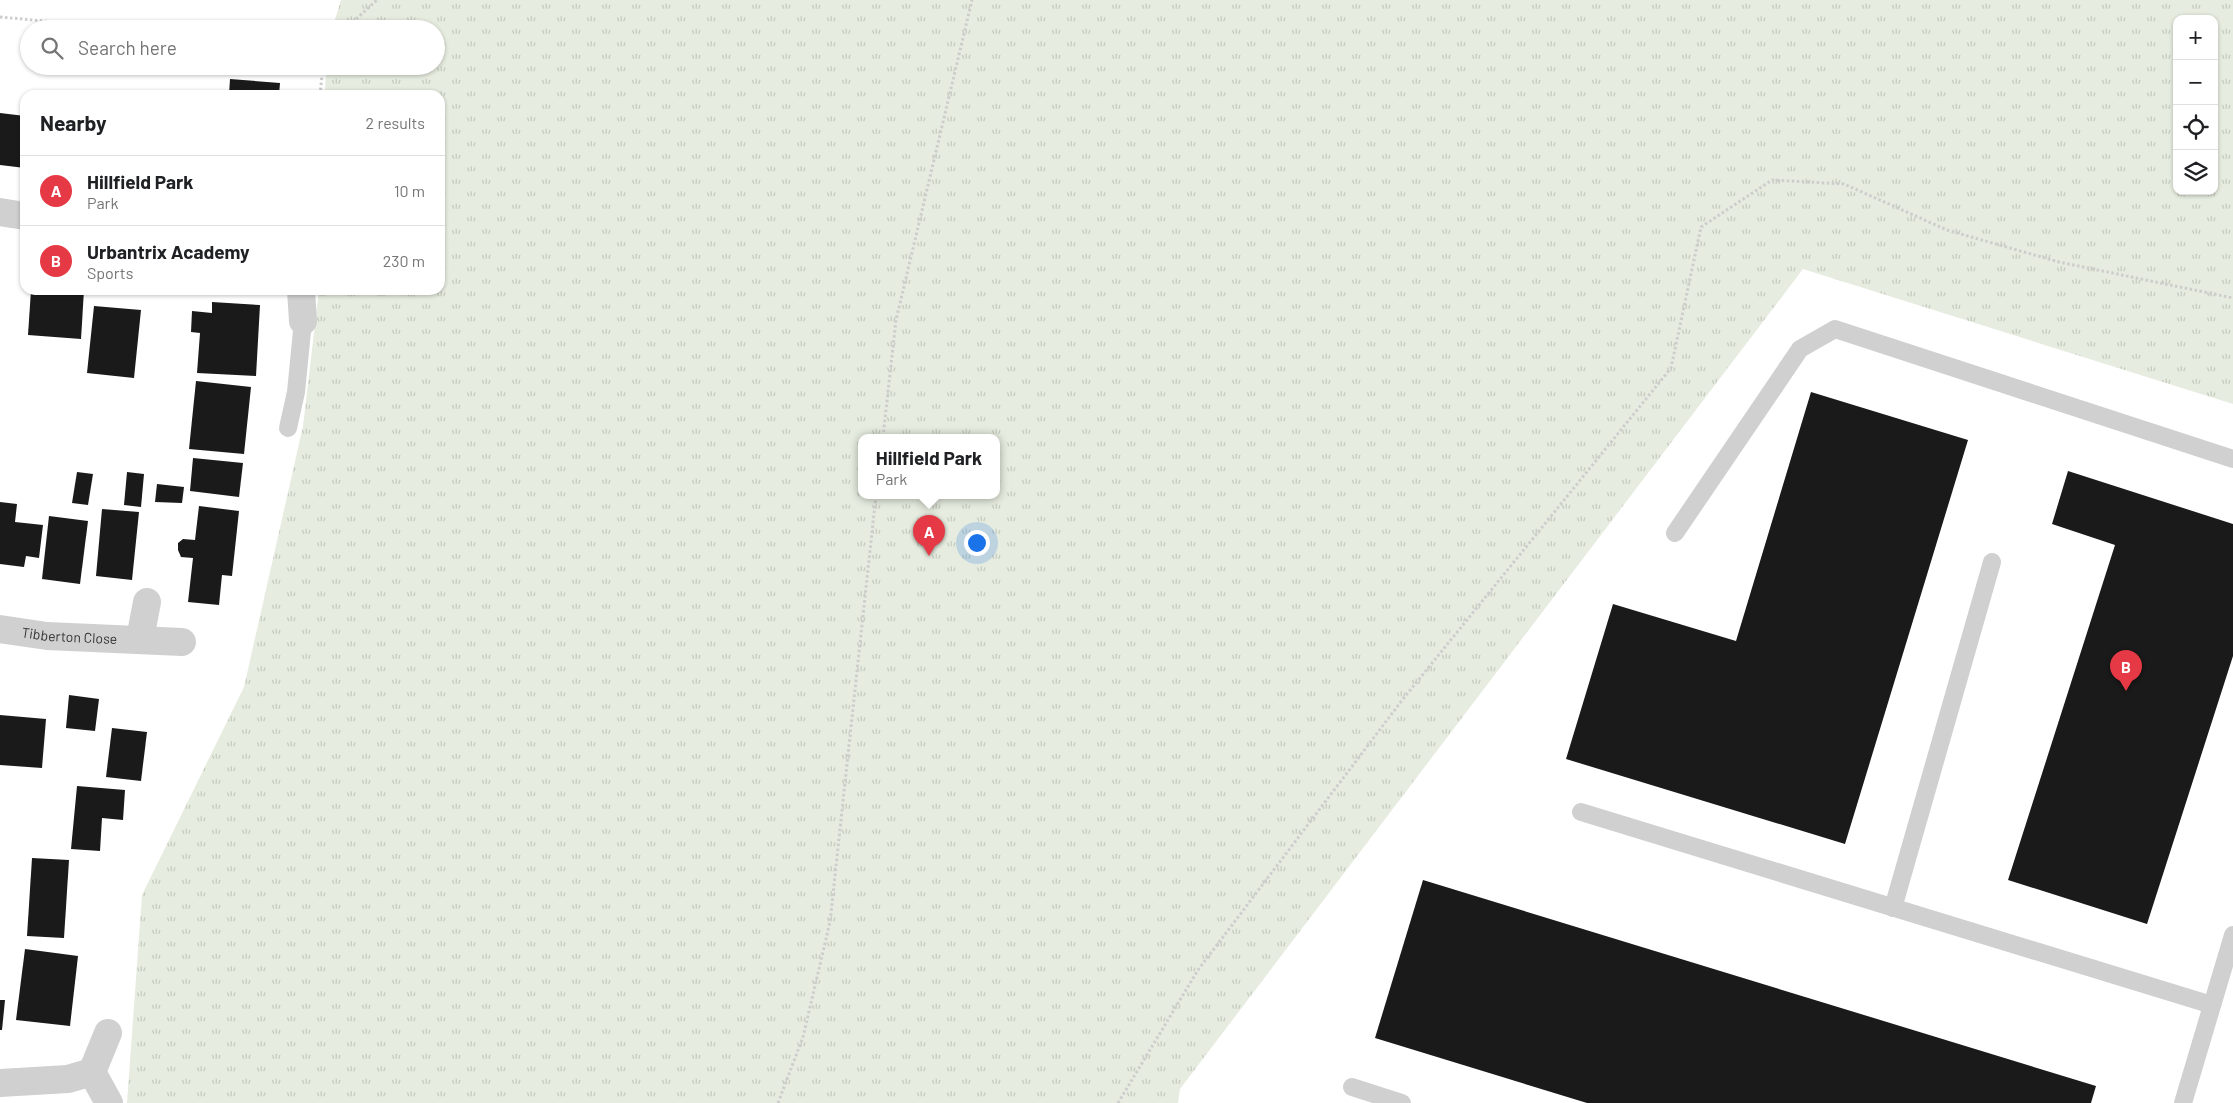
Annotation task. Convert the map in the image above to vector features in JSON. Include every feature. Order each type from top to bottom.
[{"type":"street","points":[[0,212],[20,215]]},
{"type":"street","points":[[301,295],[303,321]]},
{"type":"street","points":[[140,639],[147,602]]},
{"type":"street","name":"Tibberton Close","points":[[0,629],[47,636],[182,642]]},
{"type":"street","points":[[92,1072],[108,1033]]},
{"type":"street","points":[[0,1083],[68,1079],[92,1072]]},
{"type":"street","points":[[92,1072],[109,1103]]},
{"type":"lane","points":[[288,428],[296,392],[303,321]]},
{"type":"lane","points":[[1675,533],[1800,348],[1835,329],[2233,459]]},
{"type":"lane","points":[[1893,908],[1992,562]]},
{"type":"lane","points":[[1581,812],[2212,1005]]},
{"type":"lane","points":[[2184,1103],[2233,935]]},
{"type":"lane","points":[[1352,1088],[1402,1103]]},
{"type":"path","points":[[355,20],[377,0]]},
{"type":"path","points":[[883,434],[896,320],[972,0]]},
{"type":"path","points":[[0,17],[34,20]]},
{"type":"path","points":[[321,90],[322,75]]},
{"type":"path","points":[[1118,1103],[1198,970],[1403,700],[1671,368],[1701,227],[1772,180],[1844,184],[1947,230],[2059,262],[2233,298]]},
{"type":"path","points":[[778,1103],[803,1037],[830,922],[876,499]]},
{"type":"green space","points":[[341,0],[2233,0],[2233,404],[1803,269],[1180,1089],[1178,1103],[127,1103],[142,895],[244,687],[303,426],[318,295],[445,295],[445,90],[325,90],[326,75],[445,75],[445,20],[335,20]]},
{"type":"building","points":[[230,79],[280,83],[279,90],[229,90]]},
{"type":"building","points":[[0,113],[20,115],[20,167],[0,165]]},
{"type":"building","points":[[31,295],[84,295],[81,339],[28,335]]},
{"type":"building","points":[[212,302],[260,305],[256,376],[197,373],[200,333],[191,332],[192,311],[212,313]]},
{"type":"building","points":[[94,306],[141,310],[134,378],[87,373]]},
{"type":"building","points":[[196,381],[251,387],[244,454],[189,449]]},
{"type":"building","points":[[1811,392],[1968,440],[1845,844],[1566,759],[1613,604],[1736,641]]},
{"type":"building","points":[[193,458],[243,463],[239,497],[190,491]]},
{"type":"building","points":[[2068,471],[2233,524],[2233,656],[2147,924],[2008,880],[2115,545],[2052,524]]},
{"type":"building","points":[[77,472],[93,474],[88,505],[72,503]]},
{"type":"building","points":[[127,472],[144,474],[141,507],[124,505]]},
{"type":"building","points":[[157,484],[184,487],[182,503],[155,502]]},
{"type":"building","points":[[0,502],[17,504],[15,522],[43,525],[39,558],[26,556],[24,567],[0,564]]},
{"type":"building","points":[[199,506],[239,511],[232,576],[222,575],[219,605],[188,602],[193,558],[181,557],[178,543],[183,539],[195,540]]},
{"type":"building","points":[[102,509],[139,512],[132,580],[96,576]]},
{"type":"building","points":[[49,516],[88,521],[80,584],[42,579]]},
{"type":"building","points":[[69,695],[99,699],[95,731],[66,728]]},
{"type":"building","points":[[0,715],[46,719],[42,768],[0,765]]},
{"type":"building","points":[[112,728],[147,732],[141,781],[106,777]]},
{"type":"building","points":[[77,786],[125,790],[123,820],[102,818],[100,851],[71,849]]},
{"type":"building","points":[[32,858],[69,860],[64,938],[27,936]]},
{"type":"building","points":[[1423,880],[2096,1086],[2091,1103],[1587,1103],[1375,1038]]},
{"type":"building","points":[[25,949],[78,956],[70,1026],[16,1020]]},
{"type":"building","points":[[0,1000],[5,1000],[2,1030],[0,1030]]},
{"type":"place","name":"Hillfield Park","points":[[929,556]]},
{"type":"place","name":"Urbantrix Academy","points":[[2126,691]]}]
